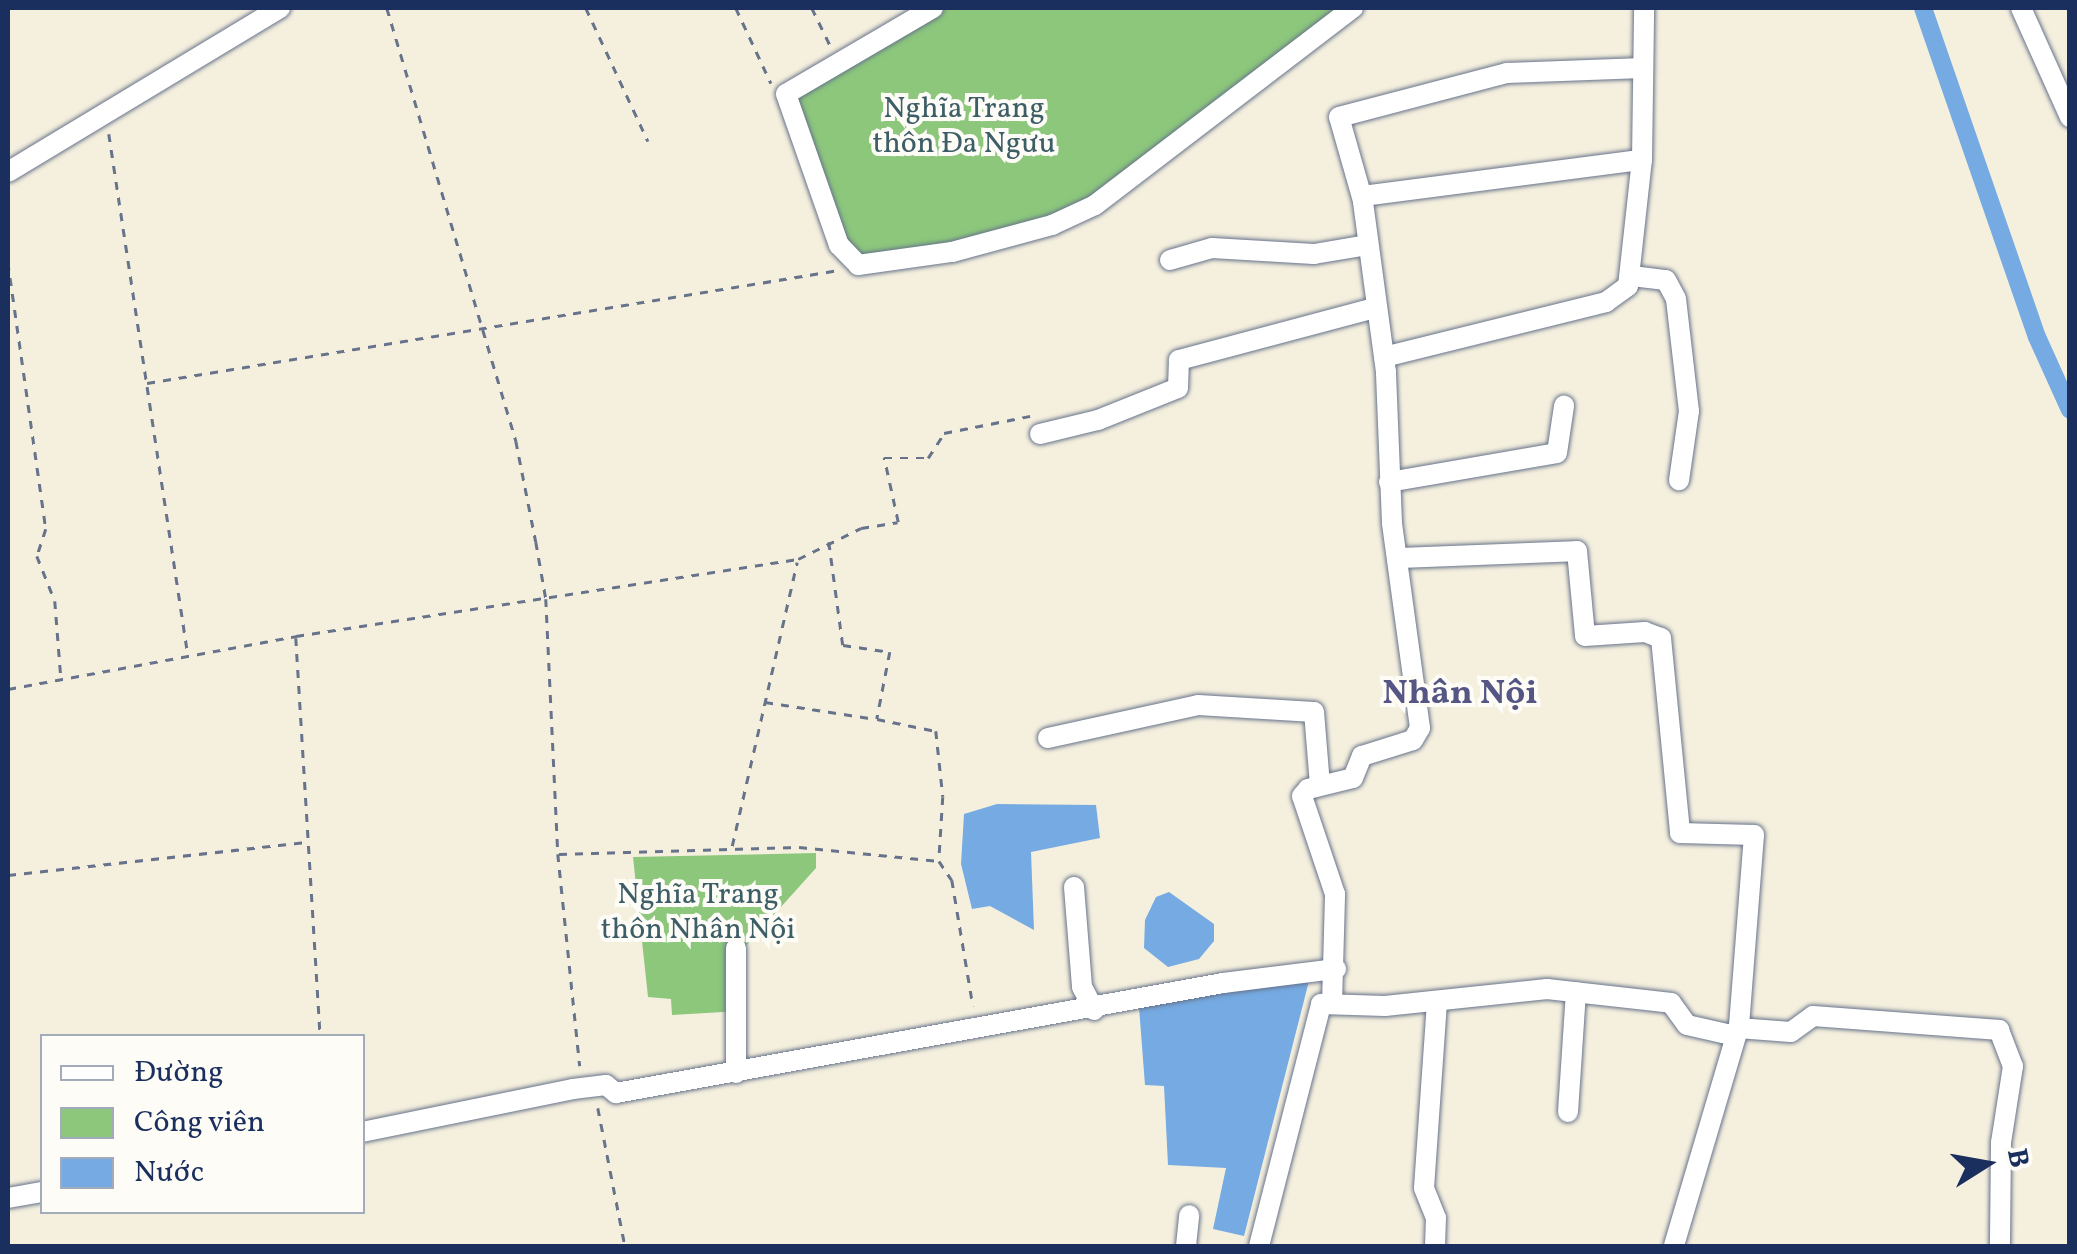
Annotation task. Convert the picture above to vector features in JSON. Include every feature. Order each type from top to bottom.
[{"type":"street","points":[[8,172],[280,8]]},
{"type":"street","points":[[933,8],[789,86],[786,99],[852,263],[952,252],[1052,225],[1095,205],[1353,8]]},
{"type":"street","points":[[1384,357],[1606,302],[1623,292],[1632,276],[1642,160],[1644,8]]},
{"type":"street","points":[[2021,8],[2070,117]]},
{"type":"street","points":[[1332,1004],[1336,968],[1332,873],[1302,802],[1306,790],[1353,778],[1366,754],[1418,732],[1389,482],[1384,357],[1363,196],[1339,117],[1507,73],[1643,68]]},
{"type":"street","points":[[1363,196],[1642,160]]},
{"type":"street","points":[[1170,260],[1212,248],[1314,254],[1368,245]]},
{"type":"street","points":[[1632,276],[1666,280],[1676,299],[1689,411],[1679,480]]},
{"type":"street","points":[[1037,425],[1178,388],[1179,360],[1375,308]]},
{"type":"street","points":[[1389,482],[1557,453],[1564,406]]},
{"type":"street","points":[[1397,558],[1577,551],[1585,636],[1645,632],[1661,638],[1680,833],[1754,835],[1737,1032],[1674,1246]]},
{"type":"street","points":[[1048,738],[1198,706],[1314,712],[1320,785]]},
{"type":"street","points":[[1074,887],[1082,987],[1094,1010]]},
{"type":"street","points":[[736,948],[736,1074]]},
{"type":"street","points":[[365,1131],[588,1087],[606,1084],[616,1094],[1336,968]]},
{"type":"street","points":[[1258,1246],[1320,1004],[1438,1002],[1518,989],[1671,1003],[1687,1025],[1737,1032],[1785,1032],[1813,1016],[1999,1030],[2013,1066],[2001,1143],[2000,1246]]},
{"type":"street","points":[[1568,1112],[1576,992]]},
{"type":"street","points":[[1435,1246],[1436,1218],[1424,1188],[1438,1002]]},
{"type":"street","points":[[8,1198],[40,1192]]},
{"type":"street","points":[[1186,1246],[1189,1215]]},
{"type":"path","points":[[387,8],[516,440],[546,600],[558,854],[588,1087],[625,1246]]},
{"type":"path","points":[[586,8],[648,141]]},
{"type":"path","points":[[736,8],[773,87]]},
{"type":"path","points":[[812,8],[837,61]]},
{"type":"path","points":[[105,113],[188,658]]},
{"type":"path","points":[[8,262],[46,529],[37,556],[55,601],[61,680]]},
{"type":"path","points":[[146,383],[848,269],[852,263]]},
{"type":"path","points":[[8,689],[296,636],[798,559],[829,541],[898,522],[884,458],[928,458],[944,433],[1037,425]]},
{"type":"path","points":[[829,541],[843,645],[890,652],[877,719]]},
{"type":"path","points":[[732,848],[798,559]]},
{"type":"path","points":[[296,636],[320,1034]]},
{"type":"path","points":[[765,702],[936,731],[943,797],[939,862],[952,880],[977,1032]]},
{"type":"path","points":[[8,875],[308,842]]},
{"type":"path","points":[[558,854],[799,847],[939,862]]},
{"type":"green space","name":"Nghĩa Trang thôn Đa Ngưu","points":[[933,8],[1353,8],[1052,225],[852,263],[789,86]]},
{"type":"green space","name":"Nghĩa Trang thôn Nhân Nội","points":[[816,853],[816,868],[745,947],[740,1011],[672,1015],[671,999],[648,997],[633,857]]},
{"type":"water","points":[[997,804],[1096,805],[1100,838],[1031,852],[1034,930],[990,906],[972,909],[961,864],[964,814]]},
{"type":"water","points":[[1169,892],[1214,924],[1214,941],[1199,959],[1168,967],[1144,948],[1145,920],[1156,897]]},
{"type":"water","points":[[1310,977],[1244,1236],[1213,1229],[1226,1168],[1168,1165],[1164,1086],[1145,1085],[1139,1007]]},
{"type":"waterway","points":[[1923,8],[2037,337],[2070,410]]},
{"type":"district","name":"Nhân Nội","points":[[1460,694]]}]
